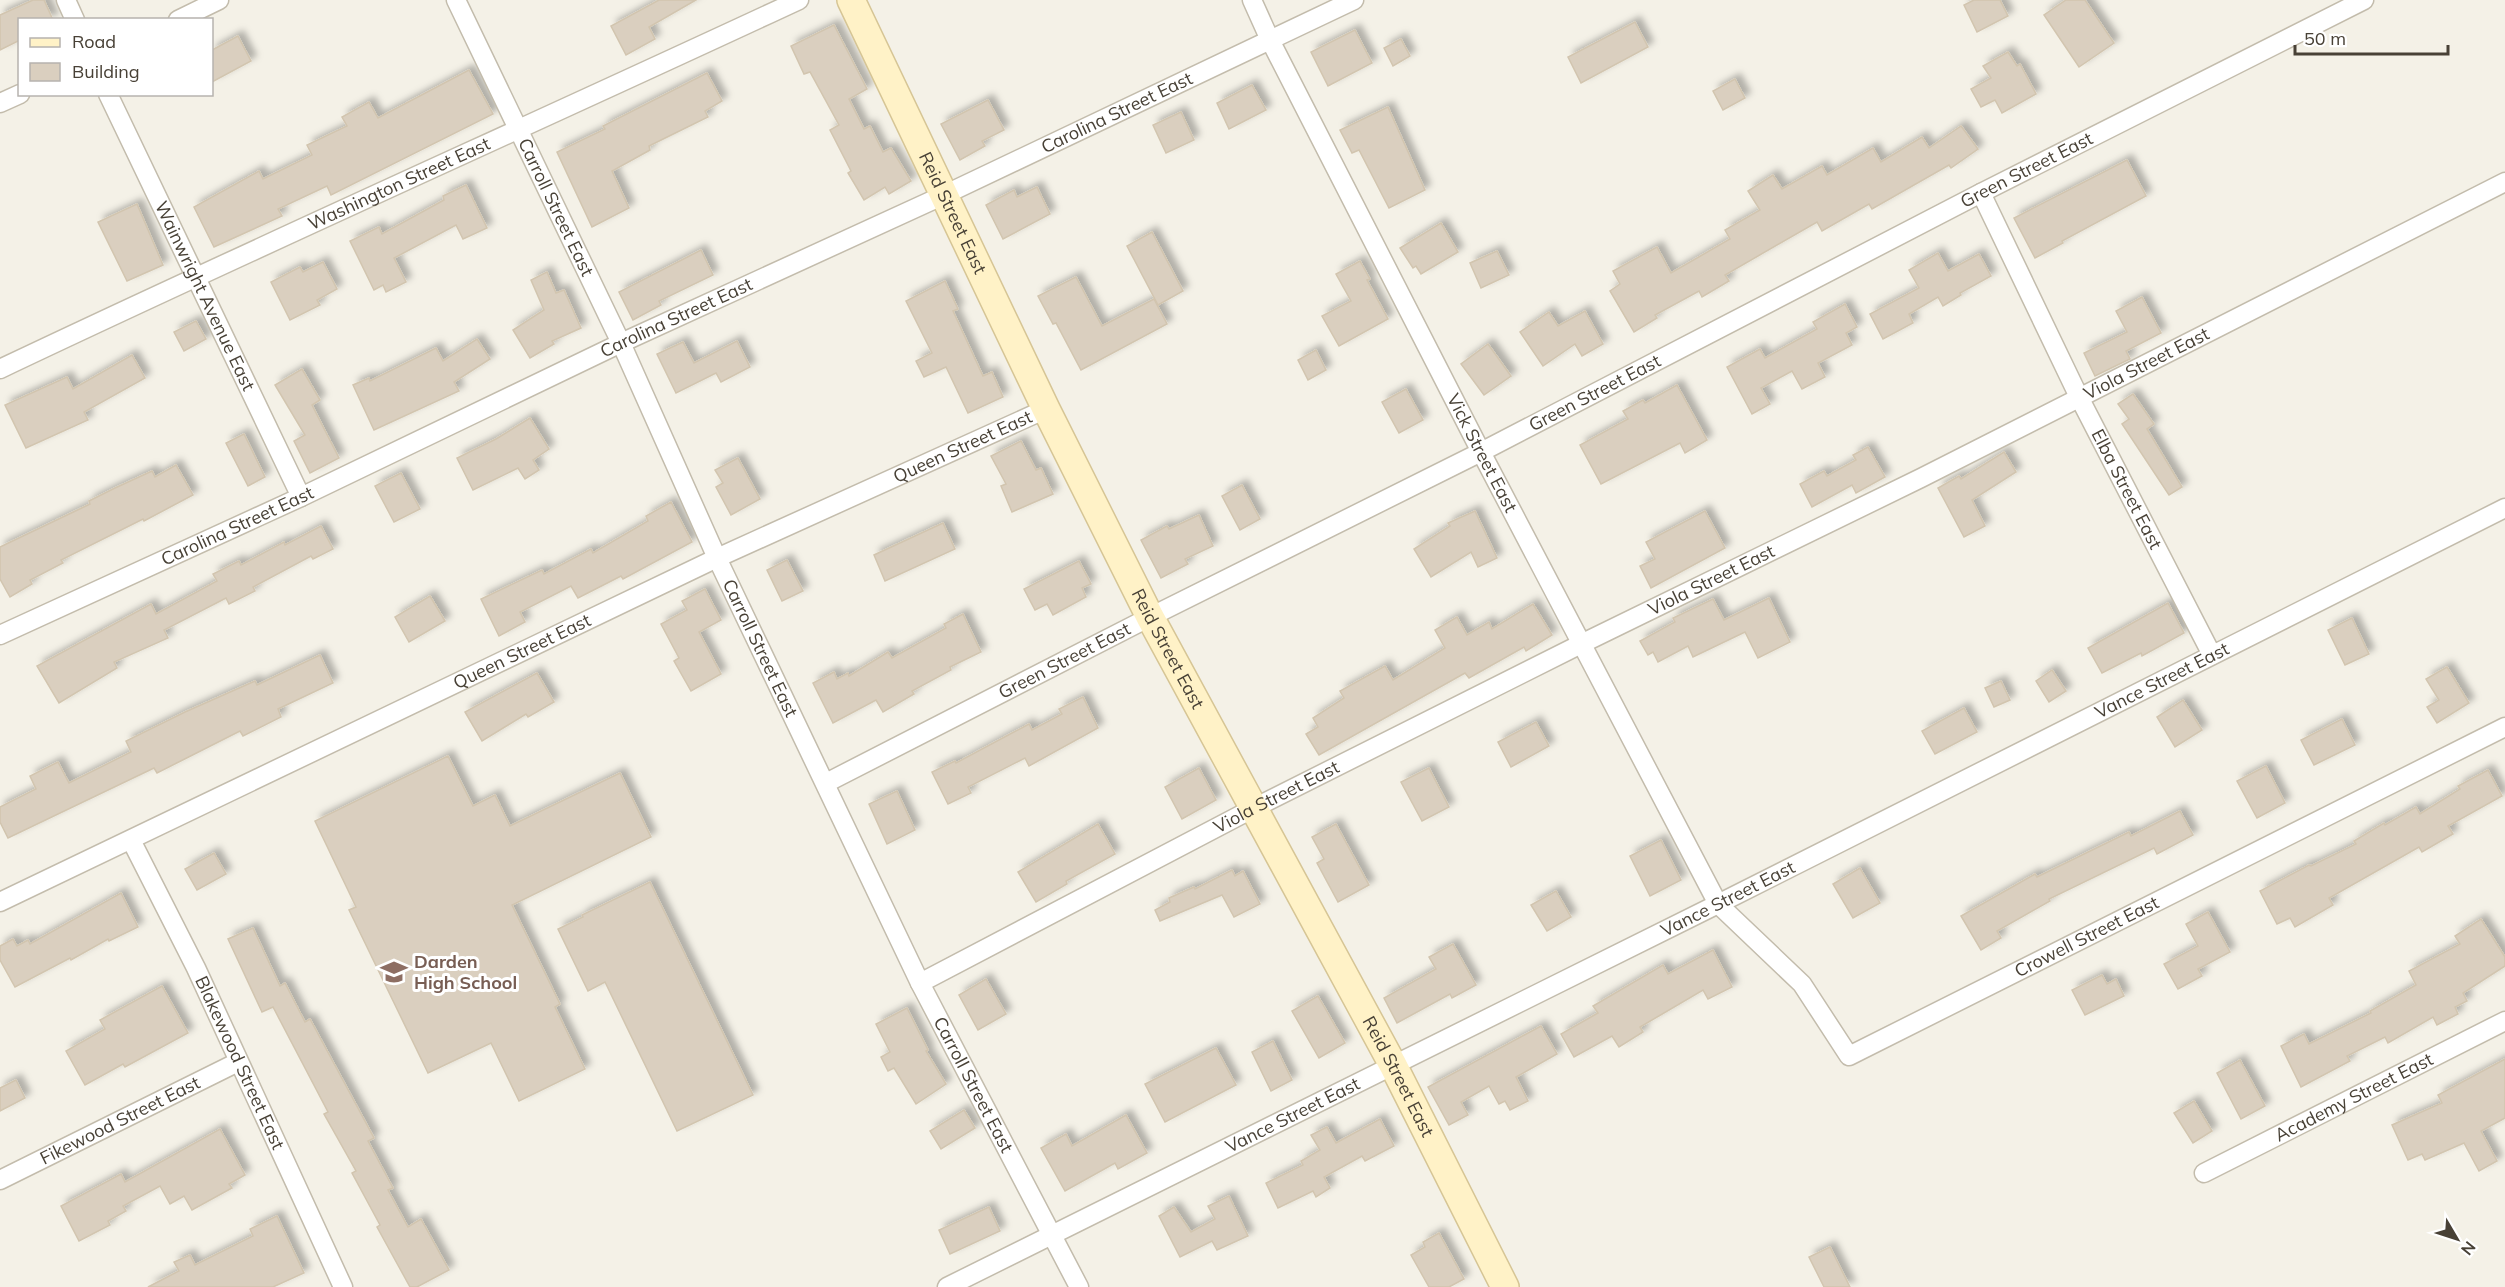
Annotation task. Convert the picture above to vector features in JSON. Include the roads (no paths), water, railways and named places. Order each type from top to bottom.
[{"type":"street","points":[[66,0],[74,18]]},
{"type":"street","points":[[182,18],[219,0]]},
{"type":"street","name":"Carroll Street East","points":[[456,0],[621,343],[717,558],[920,983],[1079,1287]]},
{"type":"street","name":"Washington Street East","points":[[0,369],[196,276],[518,131],[799,0]]},
{"type":"street","name":"Reid Street East","points":[[851,0],[1046,409],[1150,616],[1252,809],[1393,1065],[1505,1287]]},
{"type":"street","name":"Vick Street East","points":[[1252,0],[1270,40],[1481,452],[1718,904]]},
{"type":"street","name":"Carolina Street East","points":[[0,635],[301,497],[621,343],[944,195],[1354,0]]},
{"type":"street","name":"Green Street East","points":[[826,783],[1150,616],[1481,452],[1981,193],[2364,0]]},
{"type":"street","points":[[0,103],[18,95]]},
{"type":"street","name":"Wainwright Avenue East","points":[[109,96],[301,497]]},
{"type":"street","name":"Viola Street East","points":[[920,983],[1252,809],[1581,644],[1900,489],[2505,183]]},
{"type":"street","name":"Elba Street East","points":[[1981,193],[2079,397],[2212,655]]},
{"type":"street","name":"Queen Street East","points":[[0,902],[717,558],[1046,409]]},
{"type":"street","name":"Vance Street East","points":[[946,1287],[1718,904],[2505,508]]},
{"type":"street","name":"Crowell Street East","points":[[1718,904],[1802,984],[1849,1056],[2503,733]]},
{"type":"street","name":"Blakewood Street East","points":[[131,840],[195,968],[343,1287]]},
{"type":"street","name":"Academy Street East","points":[[2204,1173],[2505,1021]]},
{"type":"street","name":"Fikewood Street East","points":[[0,1179],[238,1062]]},
{"type":"place","name":"Darden High School","points":[[394,972]]}]
